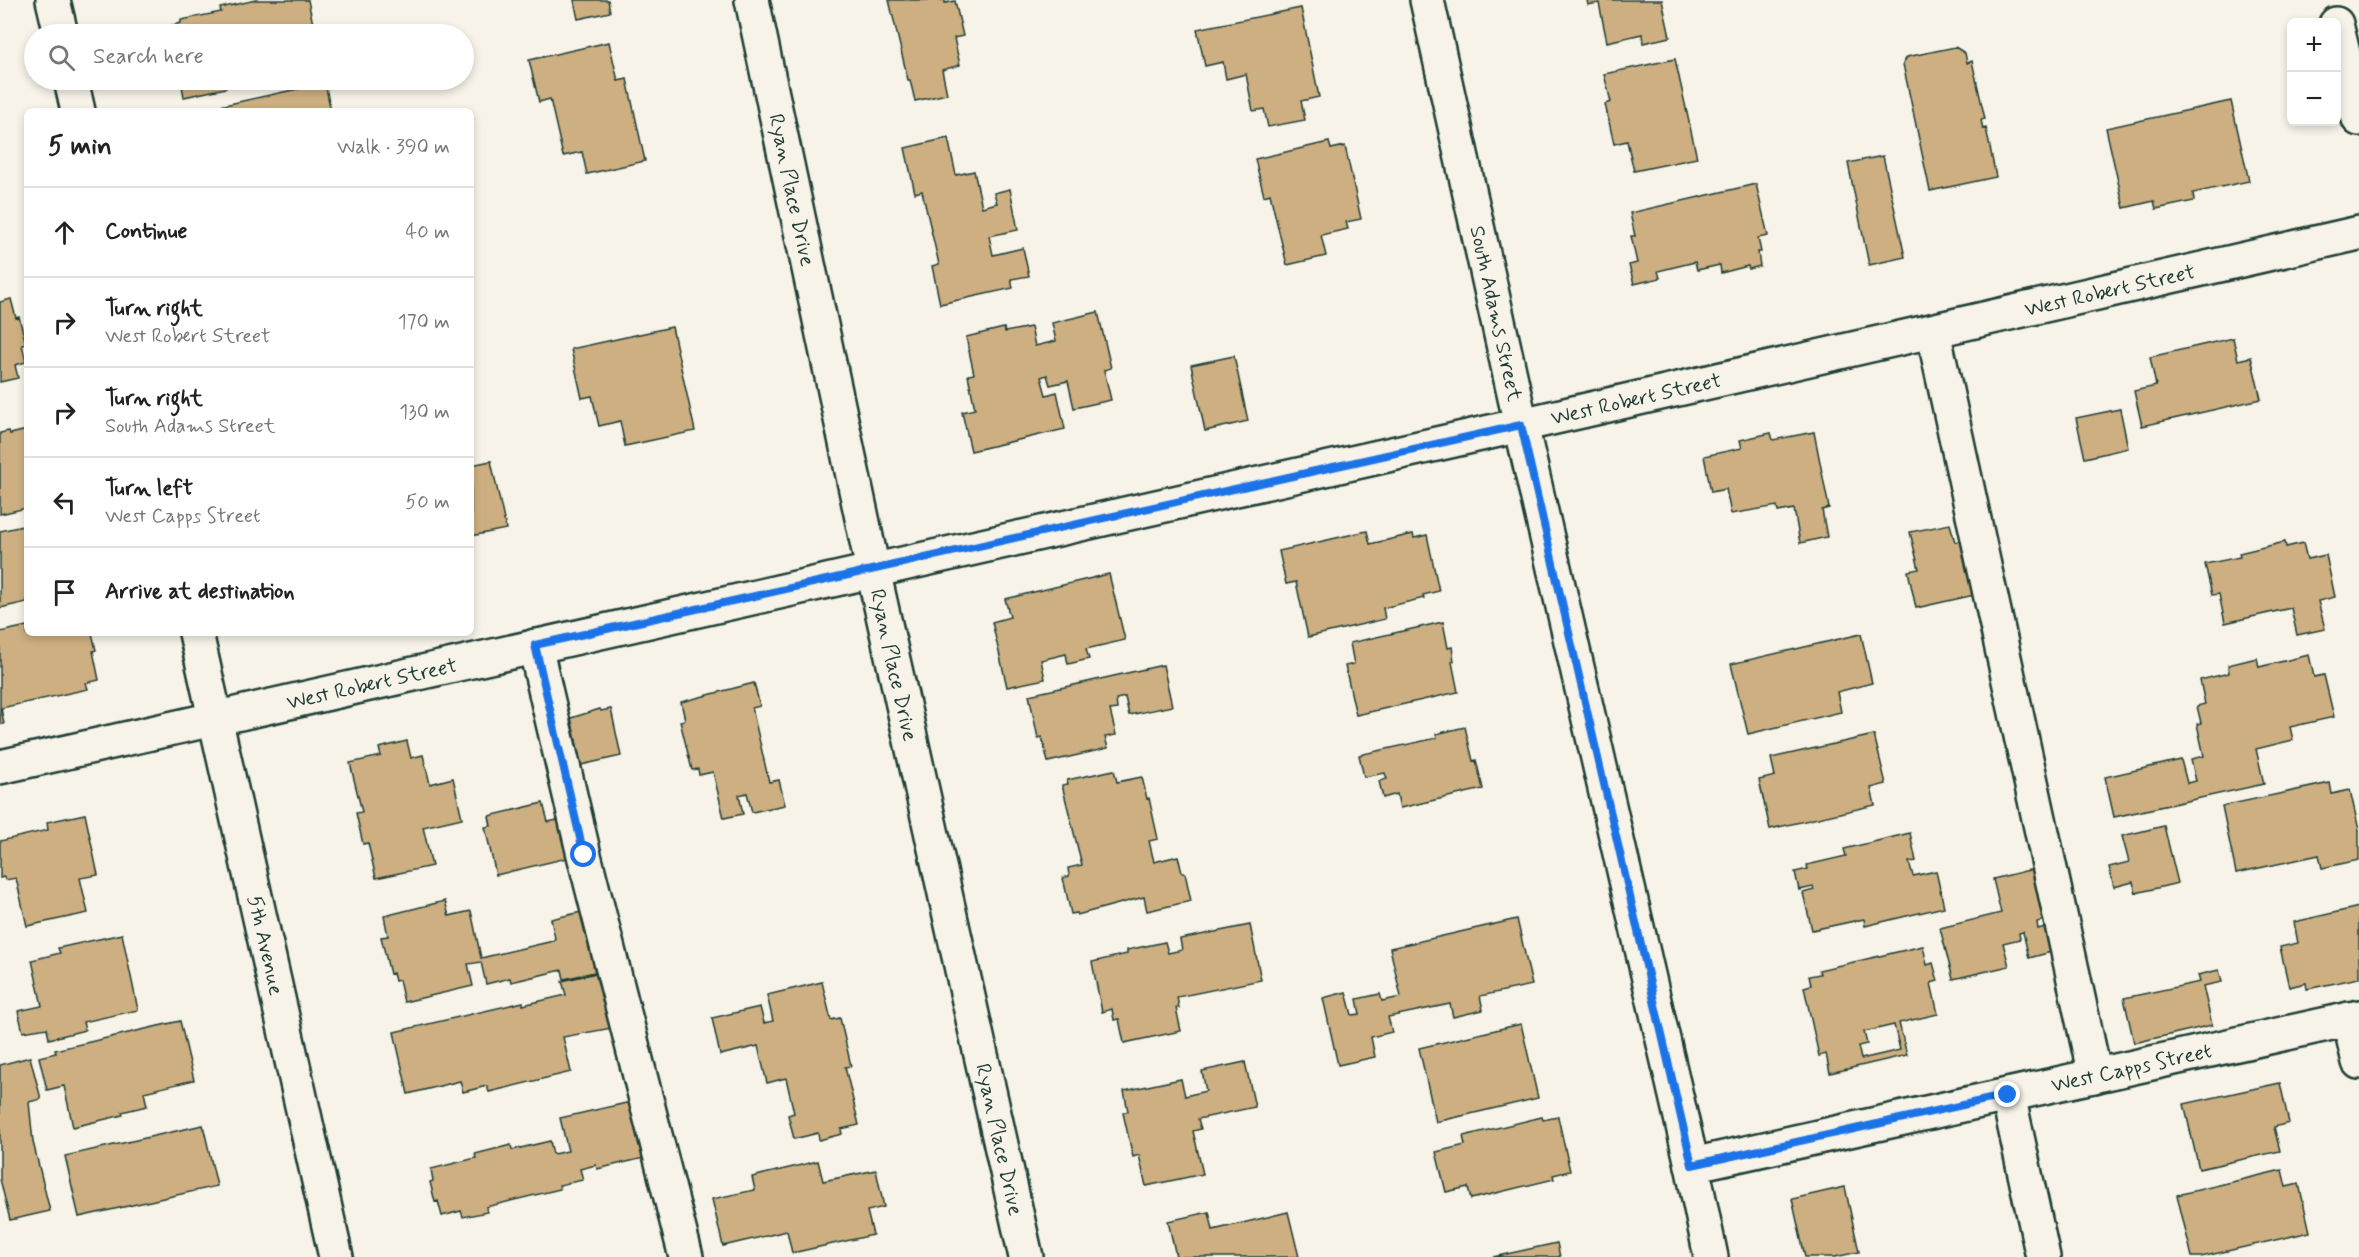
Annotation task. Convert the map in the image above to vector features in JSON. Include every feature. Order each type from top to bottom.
[{"type":"street","points":[[53,0],[59,24]]},
{"type":"street","name":"Ryan Place Drive","points":[[752,0],[873,570],[1026,1257]]},
{"type":"street","name":"South Adams Street","points":[[1427,0],[1521,425],[1692,1165],[1711,1257]]},
{"type":"street","points":[[2331,0],[2335,18]]},
{"type":"street","points":[[2341,44],[2359,119]]},
{"type":"street","points":[[73,90],[77,108]]},
{"type":"street","name":"West Robert Street","points":[[0,767],[1521,425],[2359,232]]},
{"type":"street","points":[[1932,331],[2095,1076]]},
{"type":"street","name":"5th Avenue","points":[[197,636],[336,1257]]},
{"type":"street","points":[[535,645],[587,866],[686,1257]]},
{"type":"street","points":[[2354,1018],[2359,1062]]},
{"type":"street","name":"West Capps Street","points":[[1692,1165],[2354,1018]]},
{"type":"street","points":[[2008,1095],[2043,1257]]},
{"type":"building","points":[[256,0],[308,0],[313,24],[177,24],[181,23],[181,20],[221,12],[220,8]]},
{"type":"building","points":[[574,0],[608,0],[610,12],[578,19]]},
{"type":"building","points":[[889,0],[945,0],[945,3],[955,1],[963,36],[954,38],[960,65],[942,70],[947,94],[915,101]]},
{"type":"building","points":[[1587,0],[1662,0],[1670,37],[1643,43],[1642,34],[1607,42],[1599,3],[1588,5]]},
{"type":"building","points":[[1301,8],[1319,97],[1301,101],[1305,120],[1268,127],[1264,109],[1253,111],[1246,74],[1226,79],[1223,62],[1205,66],[1197,29]]},
{"type":"building","points":[[609,42],[618,81],[627,79],[645,161],[587,174],[582,152],[563,156],[550,99],[539,102],[529,60]]},
{"type":"building","points":[[1955,47],[1965,53],[1967,63],[1972,61],[1985,119],[1981,120],[1983,129],[1986,128],[1996,177],[1930,191],[1903,64],[1907,57]]},
{"type":"building","points":[[1675,59],[1697,158],[1634,171],[1627,141],[1614,144],[1605,104],[1611,102],[1604,74]]},
{"type":"building","points":[[183,90],[217,90],[184,97]]},
{"type":"building","points":[[293,90],[326,90],[330,108],[211,108]]},
{"type":"building","points":[[2231,101],[2249,181],[2193,193],[2194,201],[2156,209],[2154,201],[2124,208],[2106,128]]},
{"type":"building","points":[[948,138],[956,175],[974,171],[982,207],[997,203],[994,193],[1010,189],[1018,230],[989,236],[993,255],[1023,248],[1029,276],[1011,279],[1013,288],[940,304],[932,266],[939,264],[922,191],[915,193],[905,148]]},
{"type":"building","points":[[1329,142],[1331,149],[1345,146],[1361,219],[1346,222],[1348,229],[1321,235],[1326,256],[1287,265],[1270,194],[1264,196],[1255,159]]},
{"type":"building","points":[[1883,156],[1905,257],[1869,265],[1848,163]]},
{"type":"building","points":[[1756,184],[1768,236],[1758,238],[1761,252],[1758,252],[1760,266],[1749,269],[1748,266],[1721,273],[1720,265],[1697,270],[1695,262],[1658,271],[1660,278],[1634,284],[1629,265],[1637,263],[1631,236],[1635,236],[1630,213]]},
{"type":"building","points":[[11,299],[16,318],[19,317],[24,336],[24,344],[22,345],[24,363],[15,365],[18,378],[0,382],[0,302]]},
{"type":"building","points":[[1098,312],[1111,368],[1104,370],[1111,400],[1074,408],[1068,381],[1050,385],[1047,375],[1041,377],[1046,395],[1057,392],[1065,429],[971,451],[962,412],[975,409],[968,375],[974,374],[966,337],[1004,328],[1005,332],[1031,327],[1035,346],[1056,341],[1052,323]]},
{"type":"building","points":[[672,327],[695,431],[625,446],[620,421],[599,426],[592,396],[582,398],[571,349]]},
{"type":"building","points":[[2233,338],[2238,360],[2251,357],[2261,399],[2142,426],[2134,391],[2156,386],[2150,357]]},
{"type":"building","points":[[1234,356],[1248,421],[1205,431],[1191,365]]},
{"type":"building","points":[[2120,409],[2128,448],[2085,458],[2076,418]]},
{"type":"building","points":[[9,431],[10,434],[24,431],[24,509],[0,514],[0,433]]},
{"type":"building","points":[[1814,432],[1829,508],[1822,510],[1827,537],[1800,543],[1794,509],[1778,512],[1777,506],[1731,514],[1726,489],[1711,492],[1704,456],[1742,448],[1740,440],[1771,433],[1773,440]]},
{"type":"building","points":[[491,461],[506,529],[474,535],[474,464]]},
{"type":"building","points":[[1950,524],[1955,542],[1967,539],[1979,594],[1916,608],[1908,571],[1919,569],[1910,532]]},
{"type":"building","points":[[24,526],[24,603],[0,608],[0,531]]},
{"type":"building","points":[[1367,531],[1370,544],[1413,534],[1414,538],[1427,535],[1439,591],[1423,595],[1424,598],[1383,608],[1385,619],[1308,637],[1296,582],[1286,584],[1279,551]]},
{"type":"building","points":[[2285,542],[2286,547],[2303,543],[2307,559],[2326,555],[2335,597],[2318,601],[2325,629],[2297,635],[2291,608],[2225,623],[2219,594],[2212,595],[2205,564],[2240,557],[2239,553]]},
{"type":"building","points":[[1109,574],[1125,640],[1086,649],[1089,659],[1068,664],[1066,654],[1041,660],[1045,679],[1007,687],[992,622],[1010,617],[1005,599]]},
{"type":"building","points":[[1443,622],[1448,648],[1452,647],[1454,661],[1452,662],[1458,692],[1356,715],[1345,666],[1354,664],[1350,643]]},
{"type":"building","points":[[24,627],[24,636],[93,636],[96,650],[93,651],[99,680],[86,683],[88,689],[1,708],[4,724],[0,724],[0,632]]},
{"type":"building","points":[[1861,634],[1872,683],[1837,692],[1841,712],[1748,734],[1731,664]]},
{"type":"building","points":[[2309,655],[2314,677],[2324,675],[2334,717],[2290,727],[2293,740],[2256,749],[2264,784],[2114,817],[2105,777],[2181,760],[2187,783],[2196,781],[2191,759],[2204,756],[2197,724],[2201,723],[2197,706],[2205,704],[2200,680],[2229,673],[2228,665],[2257,658],[2259,667]]},
{"type":"building","points":[[1163,665],[1172,706],[1129,715],[1125,697],[1116,699],[1117,709],[1110,710],[1116,735],[1105,737],[1108,748],[1048,762],[1042,737],[1038,738],[1029,695]]},
{"type":"building","points":[[754,683],[760,706],[752,708],[769,782],[779,780],[785,805],[752,812],[747,793],[739,795],[743,814],[724,818],[713,772],[699,775],[698,769],[692,770],[680,721],[685,720],[681,702]]},
{"type":"building","points":[[600,709],[601,711],[611,709],[621,756],[581,765],[571,718]]},
{"type":"building","points":[[1465,727],[1483,789],[1400,808],[1397,794],[1383,798],[1379,781],[1387,779],[1385,773],[1364,777],[1359,755],[1437,738],[1436,734]]},
{"type":"building","points":[[1874,735],[1886,784],[1871,788],[1875,805],[1770,829],[1759,780],[1775,776],[1771,758]]},
{"type":"building","points":[[407,741],[411,758],[423,755],[430,784],[453,778],[462,818],[423,827],[432,866],[376,878],[368,843],[363,844],[356,813],[362,812],[350,763],[381,756],[379,748]]},
{"type":"building","points":[[1114,770],[1117,782],[1142,777],[1158,839],[1149,841],[1154,862],[1178,856],[1182,873],[1185,873],[1191,901],[1147,911],[1144,897],[1077,915],[1077,913],[1071,914],[1063,878],[1069,876],[1068,868],[1082,865],[1062,785],[1068,784],[1067,780]]},
{"type":"building","points":[[2330,783],[2332,794],[2350,790],[2359,830],[2359,860],[2322,868],[2319,855],[2236,873],[2222,806]]},
{"type":"building","points":[[543,803],[548,822],[558,820],[567,858],[496,875],[485,827],[491,826],[489,816]]},
{"type":"building","points":[[85,814],[98,875],[80,878],[88,913],[27,926],[16,878],[5,880],[4,877],[0,878],[0,841],[48,830],[47,822]]},
{"type":"building","points":[[2164,826],[2178,883],[2136,893],[2133,882],[2114,887],[2109,867],[2129,862],[2122,836]]},
{"type":"building","points":[[1910,833],[1916,861],[1909,862],[1913,876],[1936,871],[1944,907],[1865,926],[1864,919],[1812,930],[1803,893],[1814,890],[1813,887],[1799,890],[1795,872],[1808,869],[1807,865],[1846,856],[1844,849]]},
{"type":"building","points":[[2045,866],[2057,917],[2037,922],[2038,929],[2052,925],[2059,950],[2029,958],[2023,932],[2019,933],[2020,939],[2003,943],[2009,966],[1953,979],[1940,928],[2001,913],[1993,879]]},
{"type":"building","points":[[445,901],[449,916],[471,911],[481,958],[553,941],[555,938],[551,919],[590,910],[603,970],[564,979],[562,970],[511,982],[510,978],[486,984],[481,962],[468,964],[473,986],[404,1002],[399,980],[395,981],[393,973],[390,974],[381,937],[388,936],[384,916]]},
{"type":"building","points":[[2359,907],[2359,978],[2307,989],[2306,983],[2289,987],[2280,947],[2298,943],[2294,922]]},
{"type":"building","points":[[1517,919],[1532,985],[1480,996],[1483,1010],[1453,1017],[1450,1004],[1388,1017],[1392,1032],[1371,1037],[1375,1057],[1338,1065],[1323,998],[1346,992],[1352,1015],[1360,1014],[1357,999],[1380,994],[1382,1001],[1401,997],[1390,948]]},
{"type":"building","points":[[1250,925],[1261,980],[1177,997],[1179,1008],[1176,1008],[1181,1031],[1124,1043],[1119,1019],[1114,1020],[1112,1009],[1102,1012],[1092,962],[1127,954],[1127,950],[1165,942],[1168,953],[1182,950],[1180,939]]},
{"type":"building","points":[[122,934],[138,1010],[83,1022],[85,1030],[49,1039],[47,1028],[23,1032],[18,1011],[42,1006],[32,960],[60,953],[58,948]]},
{"type":"building","points":[[1923,946],[1927,965],[1933,963],[1938,981],[1931,983],[1938,1014],[1899,1023],[1907,1055],[1830,1073],[1826,1054],[1819,1056],[1804,987],[1811,985],[1809,976],[1820,974],[1819,970]],"holes":[[[1894,1025],[1900,1050],[1861,1059],[1858,1046],[1867,1044],[1864,1032]]]},
{"type":"building","points":[[2219,970],[2222,982],[2203,986],[2212,1025],[2134,1043],[2124,998],[2200,982],[2198,975]]},
{"type":"building","points":[[605,971],[612,1028],[563,1037],[571,1072],[489,1092],[487,1086],[463,1092],[460,1081],[408,1094],[394,1032],[523,1002],[523,1005],[566,995],[562,981]]},
{"type":"building","points":[[822,982],[831,1020],[840,1018],[851,1066],[845,1067],[859,1125],[841,1129],[842,1134],[819,1140],[818,1133],[794,1139],[788,1115],[794,1113],[786,1078],[767,1083],[758,1046],[720,1055],[712,1018],[760,1007],[764,1023],[773,1021],[767,995]]},
{"type":"building","points":[[180,1021],[194,1080],[144,1092],[147,1106],[122,1112],[123,1115],[73,1127],[64,1086],[47,1090],[39,1057],[56,1053],[55,1050]]},
{"type":"building","points":[[1521,1024],[1538,1098],[1436,1122],[1419,1048]]},
{"type":"building","points":[[30,1057],[41,1099],[29,1102],[33,1142],[50,1211],[10,1220],[0,1179],[0,1065]]},
{"type":"building","points":[[1245,1062],[1255,1107],[1198,1119],[1201,1129],[1193,1131],[1203,1174],[1146,1186],[1139,1155],[1133,1157],[1123,1113],[1128,1111],[1124,1091],[1181,1079],[1185,1096],[1206,1091],[1202,1071]]},
{"type":"building","points":[[2280,1083],[2289,1123],[2274,1127],[2280,1151],[2199,1169],[2184,1104]]},
{"type":"building","points":[[631,1102],[644,1158],[597,1169],[596,1165],[580,1169],[583,1180],[559,1185],[560,1189],[486,1207],[487,1212],[463,1217],[461,1211],[442,1216],[438,1201],[435,1202],[430,1182],[433,1181],[431,1169],[476,1158],[475,1154],[511,1145],[512,1150],[550,1141],[553,1154],[568,1151],[560,1118]]},
{"type":"building","points":[[1542,1117],[1543,1120],[1558,1117],[1570,1171],[1553,1175],[1554,1179],[1471,1199],[1468,1187],[1446,1192],[1436,1152],[1465,1145],[1463,1136]]},
{"type":"building","points":[[203,1125],[217,1186],[79,1217],[65,1156]]},
{"type":"building","points":[[818,1161],[823,1181],[876,1170],[884,1207],[867,1211],[873,1235],[792,1253],[787,1231],[723,1246],[712,1199],[755,1190],[752,1177]]},
{"type":"building","points":[[2282,1170],[2286,1187],[2299,1184],[2310,1232],[2201,1257],[2192,1257],[2177,1195]]},
{"type":"building","points":[[1845,1187],[1859,1252],[1835,1257],[1805,1257],[1792,1199]]},
{"type":"building","points":[[1209,1212],[1213,1230],[1288,1212],[1299,1257],[1170,1257],[1176,1256],[1168,1221]]},
{"type":"building","points":[[1557,1243],[1560,1257],[1493,1257]]},
{"type":"route","points":[[584,855],[535,645],[1521,425],[1692,1165],[2008,1095]]}]
